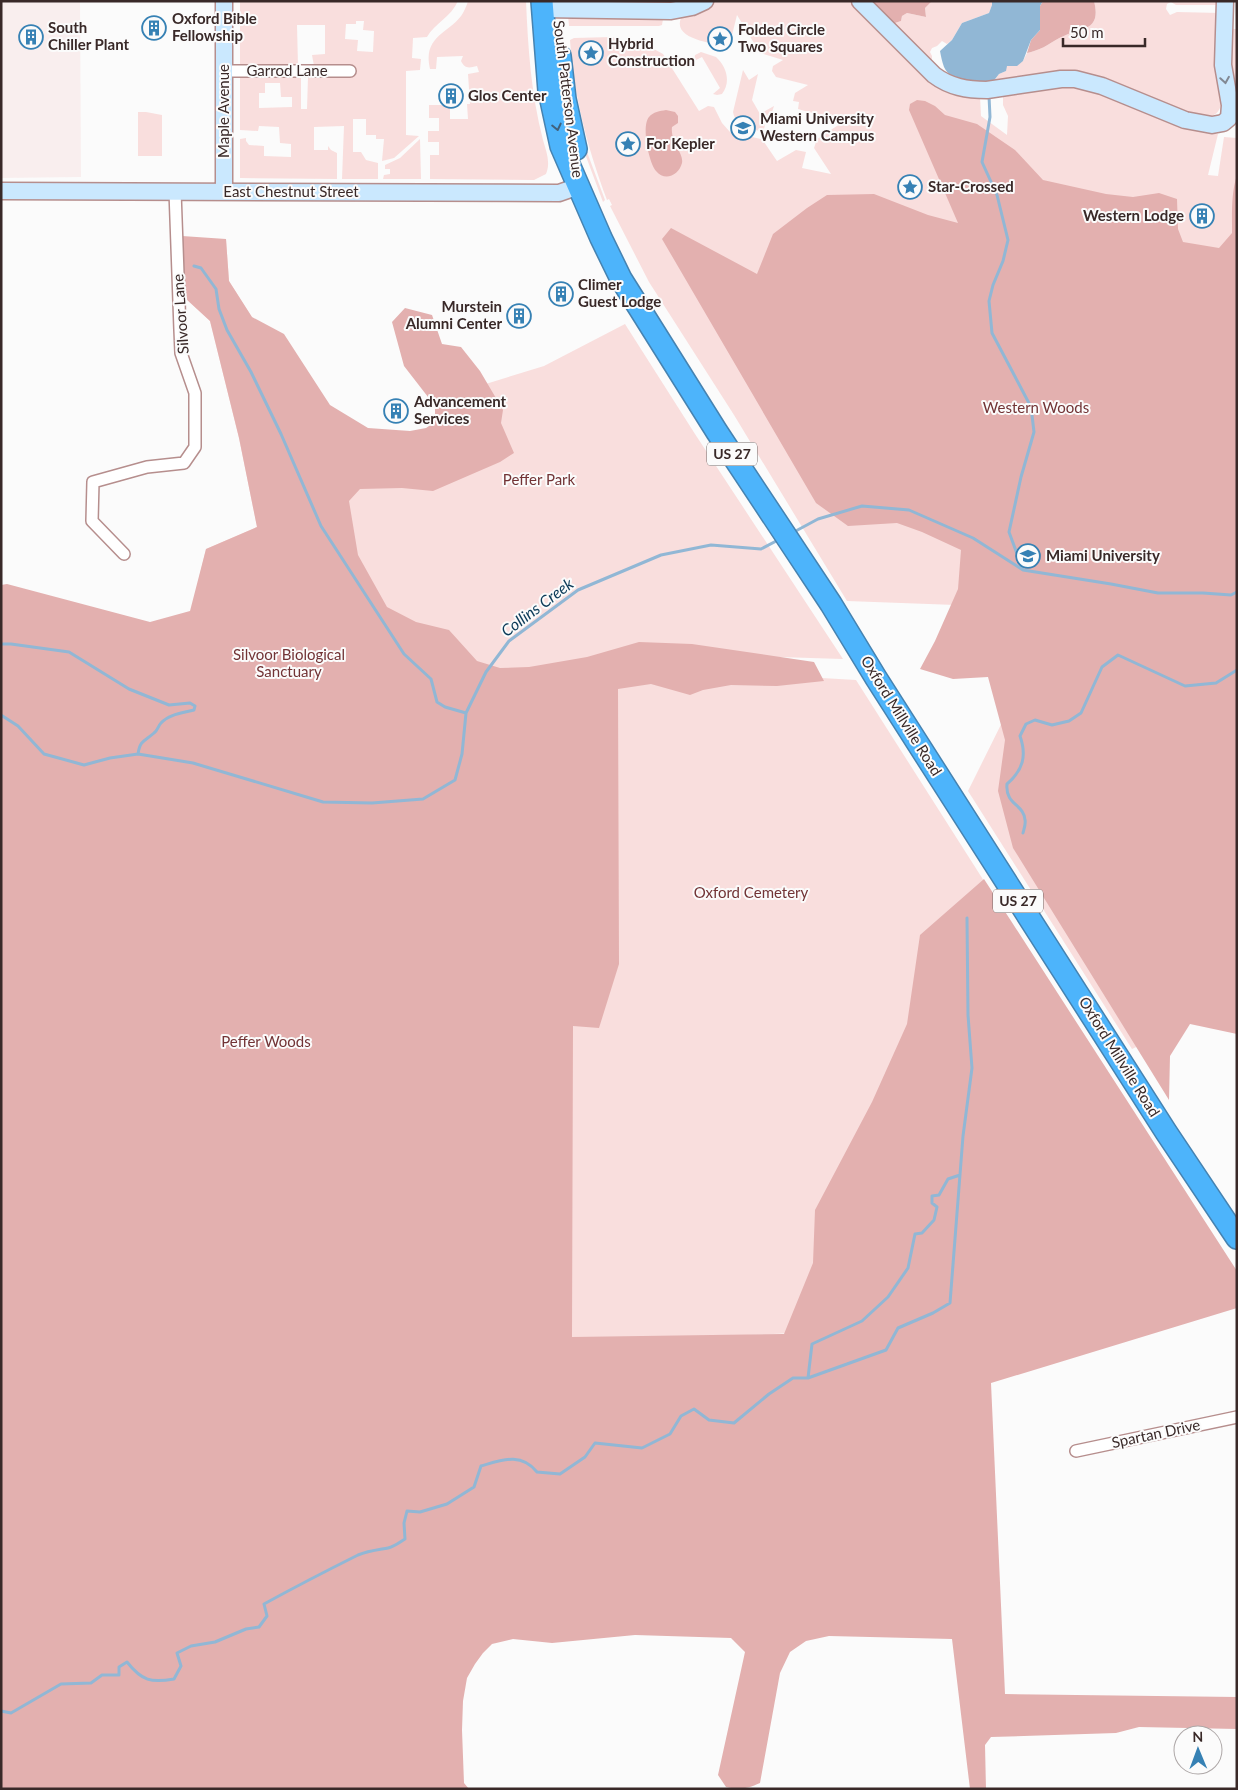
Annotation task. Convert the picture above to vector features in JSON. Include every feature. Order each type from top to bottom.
[{"type":"highway","name":"South Patterson Avenue","points":[[550,5],[548,81],[561,146],[579,186]]},
{"type":"highway","name":"Oxford Millville Road","points":[[579,186],[621,279],[717,432],[804,562],[990,858],[1166,1132],[1237,1238]]},
{"type":"street","name":"Maple Avenue","points":[[224,1],[224,192]]},
{"type":"street","points":[[550,5],[671,11],[692,7],[705,1]]},
{"type":"street","points":[[860,1],[934,75],[953,86],[987,90],[1061,79],[1075,80],[1102,86],[1193,122],[1212,125],[1222,124],[1228,118],[1230,104],[1223,65],[1226,1]]},
{"type":"street","name":"Garrod Lane","points":[[224,71],[350,71]]},
{"type":"street","name":"East Chestnut Street","points":[[1,191],[559,193],[579,186]]},
{"type":"street","name":"Silvoor Lane","points":[[124,554],[92,521],[93,482],[146,467],[184,463],[196,447],[195,392],[182,352],[180,330],[175,191]]},
{"type":"street","name":"Spartan Drive","points":[[1076,1451],[1237,1417]]},
{"type":"shaded area","points":[[1,1],[80,1],[81,177],[1,178]]},
{"type":"green space","points":[[240,1],[458,1],[455,7],[427,37],[413,38],[412,58],[421,59],[420,70],[406,71],[406,135],[419,136],[394,158],[382,161],[384,139],[376,139],[376,135],[366,135],[366,119],[353,119],[353,152],[361,152],[366,160],[378,163],[378,179],[342,179],[344,126],[314,127],[314,150],[328,150],[328,146],[337,153],[337,179],[240,178],[240,139],[246,138],[249,145],[264,146],[264,156],[291,157],[291,144],[280,143],[279,127],[259,126],[258,131],[240,130],[240,76],[301,77],[301,109],[307,109],[308,77],[353,76],[314,66],[312,55],[325,54],[325,25],[297,25],[298,66],[240,66]],"holes":[[[356,21],[364,21],[363,30],[374,31],[373,52],[357,51],[358,40],[345,39],[346,24],[356,24]],[[265,83],[280,83],[281,97],[292,97],[292,107],[259,108],[259,93],[265,93]]]},
{"type":"green space","points":[[468,1],[526,1],[533,88],[548,161],[546,174],[534,180],[430,179],[430,155],[439,155],[439,142],[428,142],[428,131],[439,131],[439,118],[429,118],[429,105],[450,105],[450,119],[468,119],[467,104],[470,104],[468,74],[479,72],[477,66],[466,67],[464,65],[461,61],[463,56],[437,57],[436,69],[430,69],[430,49],[439,36],[458,20]]},
{"type":"green space","name":"Western Woods","points":[[715,1],[852,1],[936,84],[980,96],[981,116],[1007,135],[1008,116],[1003,105],[1003,96],[1015,95],[1020,91],[1060,85],[1079,86],[1189,128],[1218,134],[1208,175],[1218,176],[1224,137],[1237,138],[1237,1000],[1132,1049],[968,791],[1042,642],[1010,607],[847,601],[734,415],[649,282],[610,206],[612,205],[609,199],[607,200],[582,121],[572,61],[570,40],[574,38],[612,37],[615,38],[616,47],[652,48],[663,54],[699,111],[708,106],[714,107],[722,123],[730,132],[765,140],[764,142],[777,161],[796,150],[806,152],[802,168],[831,174],[814,148],[817,139],[843,122],[798,109],[799,102],[793,101],[795,93],[808,85],[776,77],[772,71],[773,66],[783,60],[760,53],[737,15],[729,47],[696,39],[683,31],[680,25],[681,18]]},
{"type":"green space","points":[[868,1],[932,1],[925,8],[926,17],[907,13],[902,16],[901,21],[892,24]]},
{"type":"green space","points":[[932,1],[992,1],[992,5],[989,13],[962,23],[952,40],[947,44],[942,41],[932,48],[930,52],[932,60],[917,45],[912,46],[892,24],[901,21],[902,16],[907,13],[926,17],[925,8]]},
{"type":"green space","points":[[1043,1],[1094,1],[1095,17],[1090,26],[1085,29],[1061,37],[1027,53],[1031,40],[1040,30],[1040,6]]},
{"type":"green space","points":[[1094,1],[1221,1],[1221,5],[1176,5],[1171,2],[1167,4],[1166,9],[1170,15],[1177,12],[1220,13],[1222,101],[1218,111],[1210,117],[1203,118],[1107,81],[992,83],[999,74],[1006,71],[1006,66],[1023,61],[1027,53],[1090,26],[1095,17]]},
{"type":"green space","points":[[568,15],[663,19],[662,25],[659,26],[569,26]]},
{"type":"green space","points":[[1233,29],[1236,29],[1237,102],[1232,88],[1229,41],[1233,41]]},
{"type":"green space","points":[[701,52],[716,57],[723,65],[727,80],[722,94],[713,94],[720,88],[702,57],[694,61],[695,55]]},
{"type":"green space","points":[[743,70],[749,80],[758,74],[752,100],[760,114],[774,106],[771,115],[768,114],[764,129],[761,128],[760,131],[740,124],[733,112]]},
{"type":"green space","name":"Western Woods","points":[[917,100],[925,101],[935,106],[945,115],[977,124],[1015,150],[1043,180],[1106,194],[1133,197],[1159,193],[1177,199],[1178,229],[1183,242],[1219,248],[1232,233],[1233,196],[1237,175],[1237,1034],[1190,1024],[1170,1056],[1169,1100],[1013,848],[998,791],[1005,740],[988,677],[953,679],[920,669],[935,641],[958,589],[961,550],[897,523],[848,526],[816,503],[662,239],[671,228],[757,274],[773,234],[827,195],[874,194],[928,215],[958,223],[909,110],[910,104]]},
{"type":"green space","points":[[659,111],[675,112],[678,116],[678,123],[672,127],[672,132],[682,159],[678,171],[671,176],[663,176],[653,167],[646,136],[649,117]]},
{"type":"green space","points":[[138,112],[162,115],[162,156],[138,156]]},
{"type":"green space","points":[[420,139],[421,179],[383,179],[384,175],[390,174],[390,169],[385,169],[385,165],[400,158]]},
{"type":"green space","points":[[581,143],[584,144],[605,200],[603,202]]},
{"type":"green space","points":[[182,236],[226,239],[229,281],[252,317],[284,334],[330,405],[368,428],[410,431],[426,428],[435,422],[435,406],[404,366],[392,322],[405,308],[432,315],[442,344],[461,347],[480,371],[503,410],[501,423],[514,453],[500,462],[433,491],[402,488],[360,489],[349,501],[358,555],[387,607],[416,622],[449,630],[477,661],[500,668],[529,667],[587,657],[639,642],[692,644],[814,662],[824,681],[777,686],[731,685],[703,690],[690,695],[651,684],[618,689],[619,964],[599,1028],[573,1026],[572,1337],[784,1334],[813,1263],[815,1210],[872,1102],[907,1024],[920,935],[984,879],[1237,1271],[1237,1308],[991,1383],[1005,1694],[1237,1697],[1237,1729],[1223,1729],[1223,1725],[1173,1725],[1173,1728],[1139,1727],[1116,1733],[991,1737],[985,1745],[986,1789],[970,1789],[952,1639],[829,1636],[806,1641],[790,1652],[780,1673],[760,1783],[739,1789],[726,1787],[718,1775],[745,1652],[731,1638],[635,1635],[552,1643],[513,1639],[492,1644],[483,1653],[467,1678],[463,1701],[462,1730],[464,1783],[469,1789],[1,1789],[1,585],[7,584],[150,622],[190,611],[206,549],[257,527],[239,438],[210,321],[185,298]]},
{"type":"green space","points":[[226,239],[229,281],[332,445],[433,449],[463,391],[544,366],[625,324],[843,659],[713,655],[614,666],[856,680],[991,892],[795,1333],[561,1343],[1,717],[191,611],[206,549],[257,527],[239,438],[210,321],[185,298]]},
{"type":"water","points":[[992,1],[1043,1],[1040,6],[1040,30],[1031,40],[1023,61],[1017,66],[1007,66],[1006,71],[999,74],[992,83],[958,80],[948,73],[944,67],[940,51],[952,40],[962,23],[989,13]]},
{"type":"waterway","points":[[989,96],[990,117],[982,162],[997,195],[1008,240],[989,301],[992,333],[1031,407],[1034,432],[1021,477],[1009,532],[1023,570]]},
{"type":"waterway","points":[[194,266],[201,268],[216,289],[219,309],[227,330],[251,372],[281,434],[321,526],[404,654],[431,679],[437,702],[445,707],[466,713]]},
{"type":"waterway","name":"Collins Creek","points":[[792,533],[818,519],[862,506],[909,510],[973,538],[1023,570],[1158,593],[1231,595],[1237,592]]},
{"type":"waterway","name":"Collins Creek","points":[[1,715],[18,726],[44,754],[84,765],[110,758],[138,754],[193,763],[323,802],[372,803],[423,799],[455,780],[462,754],[466,713],[486,672],[509,641],[578,590],[661,555],[711,545],[761,549],[780,539]]},
{"type":"waterway","points":[[1,644],[69,652],[129,689],[169,705],[190,703],[195,706],[194,710],[176,714],[164,720],[155,732],[143,741],[138,754]]},
{"type":"waterway","points":[[1023,833],[1024,815],[1009,796],[1007,784],[1017,773],[1022,762],[1023,750],[1020,736],[1026,724],[1035,720],[1052,725],[1069,721],[1081,713],[1102,667],[1118,655],[1185,686],[1216,683],[1237,670]]},
{"type":"waterway","points":[[1,1711],[11,1713],[61,1684],[91,1683],[102,1675],[119,1675],[119,1667],[127,1662],[142,1677],[159,1681],[174,1679],[181,1666],[177,1653],[191,1646],[215,1642],[246,1629],[259,1627],[267,1616],[264,1604],[358,1555],[397,1544],[405,1539],[404,1523],[407,1511],[420,1512],[447,1504],[474,1487],[481,1466],[511,1459],[524,1462],[537,1472],[560,1474],[585,1457],[595,1443],[642,1448],[670,1434],[681,1416],[694,1409],[709,1420],[734,1423],[769,1394],[793,1378],[808,1378],[886,1350],[898,1328],[933,1313],[950,1303],[963,1136],[972,1068],[968,1015],[967,918]]},
{"type":"waterway","points":[[808,1378],[812,1344],[862,1321],[888,1297],[908,1268],[915,1234],[922,1233],[934,1220],[937,1207],[932,1203],[932,1196],[939,1195],[948,1179],[960,1175]]},
{"type":"place","name":"Oxford Bible Fellowship","points":[[154,28]]},
{"type":"place","name":"South Chiller Plant","points":[[31,37]]},
{"type":"place","name":"Folded Circle Two Squares","points":[[720,39]]},
{"type":"place","name":"Hybrid Construction","points":[[591,53]]},
{"type":"place","name":"Glos Center","points":[[451,96]]},
{"type":"place","name":"Miami University Western Campus","points":[[743,128]]},
{"type":"place","name":"For Kepler","points":[[628,144]]},
{"type":"place","name":"Star-Crossed","points":[[910,187]]},
{"type":"place","name":"Western Lodge","points":[[1202,216]]},
{"type":"place","name":"Climer Guest Lodge","points":[[561,294]]},
{"type":"place","name":"Murstein Alumni Center","points":[[519,316]]},
{"type":"place","name":"Advancement Services","points":[[396,411]]},
{"type":"place","name":"Miami University","points":[[1028,556]]},
{"type":"park label","name":"Peffer Park","points":[[539,480]]},
{"type":"park label","name":"Silvoor Biological Sanctuary","points":[[289,664]]},
{"type":"park label","name":"Oxford Cemetery","points":[[751,893]]},
{"type":"park label","name":"Peffer Woods","points":[[266,1042]]}]
